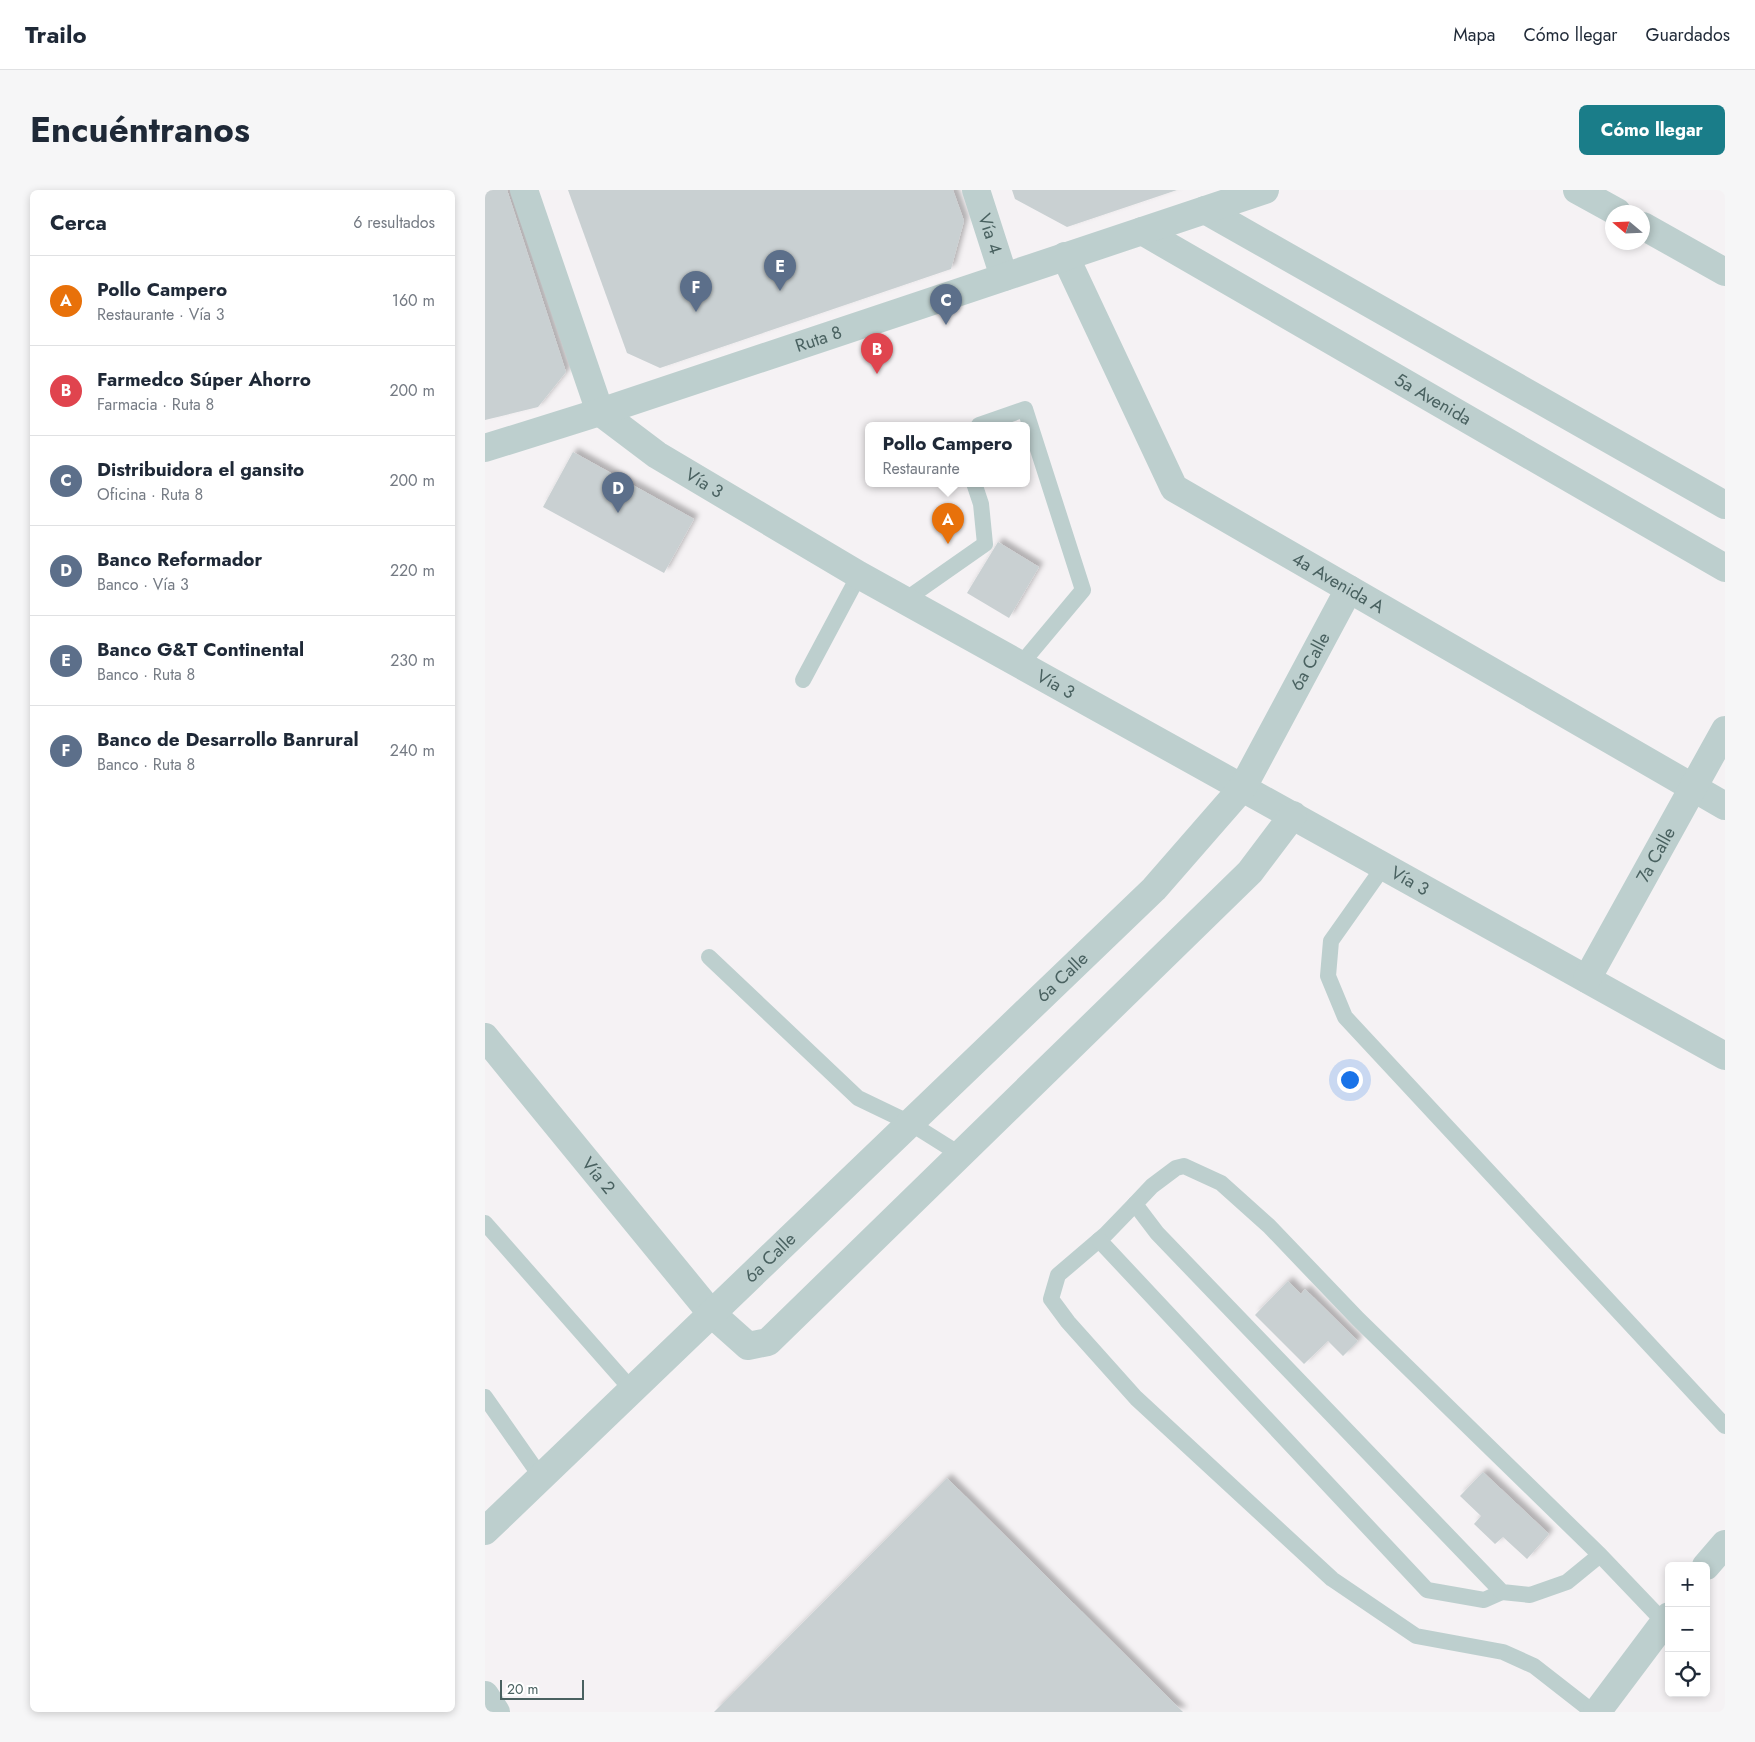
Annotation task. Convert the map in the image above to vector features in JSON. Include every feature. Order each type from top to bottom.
[{"type":"street","points":[[524,190],[600,412]]},
{"type":"street","name":"Vía 4","points":[[976,190],[1004,277]]},
{"type":"street","name":"Ruta 8","points":[[485,448],[600,412],[1265,190]]},
{"type":"street","points":[[1577,190],[1605,205]]},
{"type":"street","points":[[1205,210],[1725,505]]},
{"type":"street","points":[[1650,230],[1725,272]]},
{"type":"street","name":"5a Avenida","points":[[1142,231],[1725,568]]},
{"type":"street","name":"4a Avenida A","points":[[1065,256],[1174,488],[1725,806]]},
{"type":"street","name":"Vía 3","points":[[600,412],[657,455],[859,575],[1725,1056]]},
{"type":"street","name":"6a Calle","points":[[485,1531],[1154,888],[1243,787],[1349,589]]},
{"type":"street","name":"7a Calle","points":[[1587,979],[1725,730]]},
{"type":"street","points":[[711,1313],[748,1346],[768,1342],[1250,872],[1293,815]]},
{"type":"street","name":"Vía 2","points":[[485,1037],[711,1313]]},
{"type":"street","points":[[1595,1712],[1665,1622]]},
{"type":"street","points":[[485,1696],[495,1712]]},
{"type":"lane","points":[[988,422],[1025,409],[1029,422]]},
{"type":"lane","points":[[1021,664],[1083,590],[1030,425]]},
{"type":"lane","points":[[905,600],[985,544],[981,504],[976,487]]},
{"type":"lane","points":[[803,680],[859,575]]},
{"type":"lane","points":[[1385,866],[1331,940],[1328,976],[1345,1017],[1725,1426]]},
{"type":"lane","points":[[709,956],[858,1098],[910,1123],[961,1154]]},
{"type":"lane","points":[[1595,1712],[1534,1666],[1503,1652],[1416,1636],[1333,1579],[1136,1398],[1068,1322],[1051,1299],[1058,1275],[1099,1240],[1152,1186],[1176,1168],[1184,1166],[1221,1183],[1269,1226],[1358,1319],[1665,1617]]},
{"type":"lane","points":[[1135,1204],[1157,1233],[1502,1592]]},
{"type":"lane","points":[[485,1223],[632,1390]]},
{"type":"lane","points":[[1099,1240],[1427,1590],[1484,1600],[1502,1592],[1530,1594],[1567,1582],[1600,1555]]},
{"type":"lane","points":[[485,1397],[541,1477]]},
{"type":"building","points":[[485,190],[507,190],[566,372],[538,407],[485,420]]},
{"type":"building","points":[[568,190],[953,190],[964,221],[951,269],[660,368],[627,353]]},
{"type":"building","points":[[1012,190],[1177,190],[1067,227],[1015,199]]},
{"type":"building","points":[[573,452],[694,519],[664,573],[543,507]]},
{"type":"building","points":[[998,542],[1039,567],[1009,618],[967,593]]},
{"type":"building","points":[[1288,1281],[1301,1294],[1305,1289],[1358,1341],[1343,1356],[1328,1341],[1304,1364],[1255,1315]]},
{"type":"building","points":[[1483,1472],[1549,1534],[1527,1559],[1503,1537],[1495,1544],[1474,1524],[1481,1516],[1460,1496]]},
{"type":"building","points":[[947,1478],[1183,1712],[714,1712]]},
{"type":"place","name":"Banco G&T Continental","points":[[780,291]]},
{"type":"place","name":"Banco de Desarrollo Banrural","points":[[696,312]]},
{"type":"place","name":"Distribuidora el gansito","points":[[946,325]]},
{"type":"place","name":"Farmedco Súper Ahorro","points":[[877,374]]},
{"type":"place","name":"Banco Reformador","points":[[618,513]]},
{"type":"place","name":"Pollo Campero","points":[[948,544]]}]
